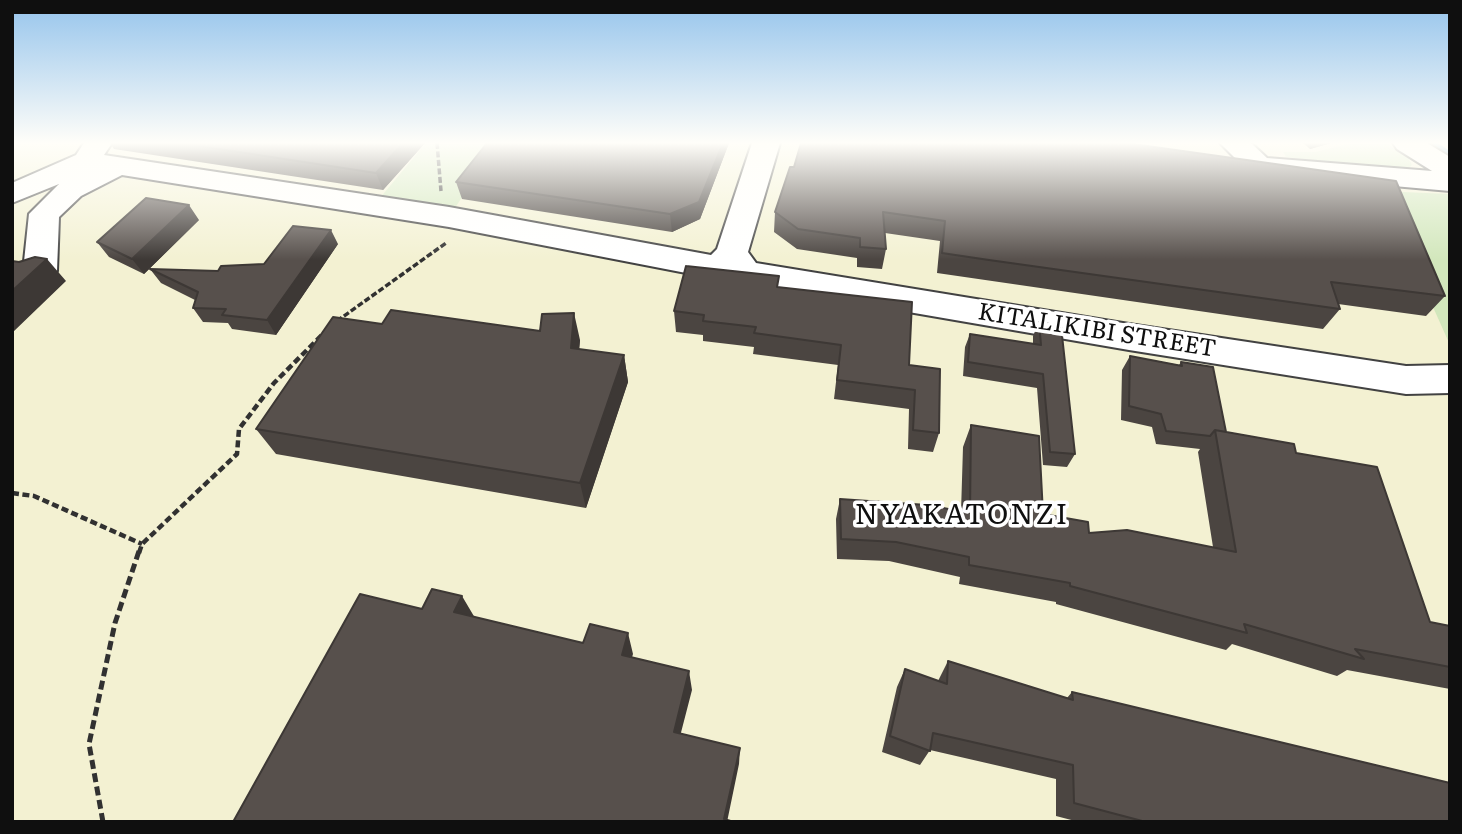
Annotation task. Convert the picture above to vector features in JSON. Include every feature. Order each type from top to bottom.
[{"type":"street","points":[[12,194],[41,182]]},
{"type":"street","points":[[40,271],[44,214],[78,182]]},
{"type":"street","name":"KITALIKIBI STREET","points":[[246,182],[731,264],[1115,335],[1406,380],[1450,379]]},
{"type":"street","points":[[731,264],[755,182]]},
{"type":"path","points":[[103,822],[89,744],[115,622],[142,544],[237,454],[239,429],[274,383],[315,341],[360,302],[447,243],[449,217],[443,211],[440,182]]},
{"type":"path","points":[[12,493],[34,496],[142,544]]},
{"type":"shaded area","points":[[12,182],[1450,182],[1450,822],[12,822]]},
{"type":"green space","points":[[393,182],[472,182],[447,220],[369,211]]},
{"type":"green space","points":[[1378,191],[1450,194],[1450,345],[1416,269]]},
{"type":"building","points":[[456,182],[707,182],[699,202],[670,214]]},
{"type":"building","points":[[785,182],[1396,182],[1445,296],[1331,282],[1340,309],[942,253],[945,221],[883,212],[886,249],[860,247],[860,238],[798,229],[775,212]]},
{"type":"building","points":[[146,198],[189,205],[132,259],[97,242]]},
{"type":"building","points":[[293,226],[331,230],[267,320],[222,315],[226,309],[193,308],[198,292],[150,269],[218,271],[221,266],[264,264]]},
{"type":"building","points":[[35,257],[47,259],[12,291],[12,261],[19,262]]},
{"type":"building","points":[[686,266],[779,276],[777,287],[912,302],[909,365],[940,369],[939,433],[913,430],[915,390],[837,380],[841,345],[754,333],[756,327],[703,321],[704,315],[674,311]]},
{"type":"building","points":[[391,310],[540,331],[542,314],[574,313],[571,348],[624,355],[580,483],[256,429],[333,317],[382,324]]},
{"type":"building","points":[[1039,322],[1061,326],[1075,454],[1050,452],[1043,374],[968,362],[970,334],[1041,345]]},
{"type":"building","points":[[1130,356],[1182,366],[1181,362],[1213,367],[1226,432],[1215,430],[1210,436],[1166,431],[1161,414],[1129,406]]},
{"type":"building","points":[[971,425],[1039,436],[1043,514],[1088,522],[1089,533],[1127,530],[1236,552],[1215,430],[1294,444],[1296,453],[1377,467],[1430,622],[1450,626],[1450,667],[1355,649],[1364,659],[1244,624],[1247,633],[1070,586],[1070,583],[969,565],[969,557],[896,542],[841,539],[840,499],[927,505],[970,513]]},
{"type":"building","points":[[432,589],[462,596],[454,612],[583,643],[590,624],[628,633],[622,655],[689,671],[674,732],[740,748],[724,819],[734,822],[233,822],[360,594],[422,609]]},
{"type":"building","points":[[948,661],[1073,700],[1072,692],[1450,783],[1450,822],[1146,822],[1074,803],[1073,765],[933,733],[930,751],[890,736],[905,669],[947,684]]},
{"type":"district","name":"NYAKATONZI","points":[[962,516]]}]
